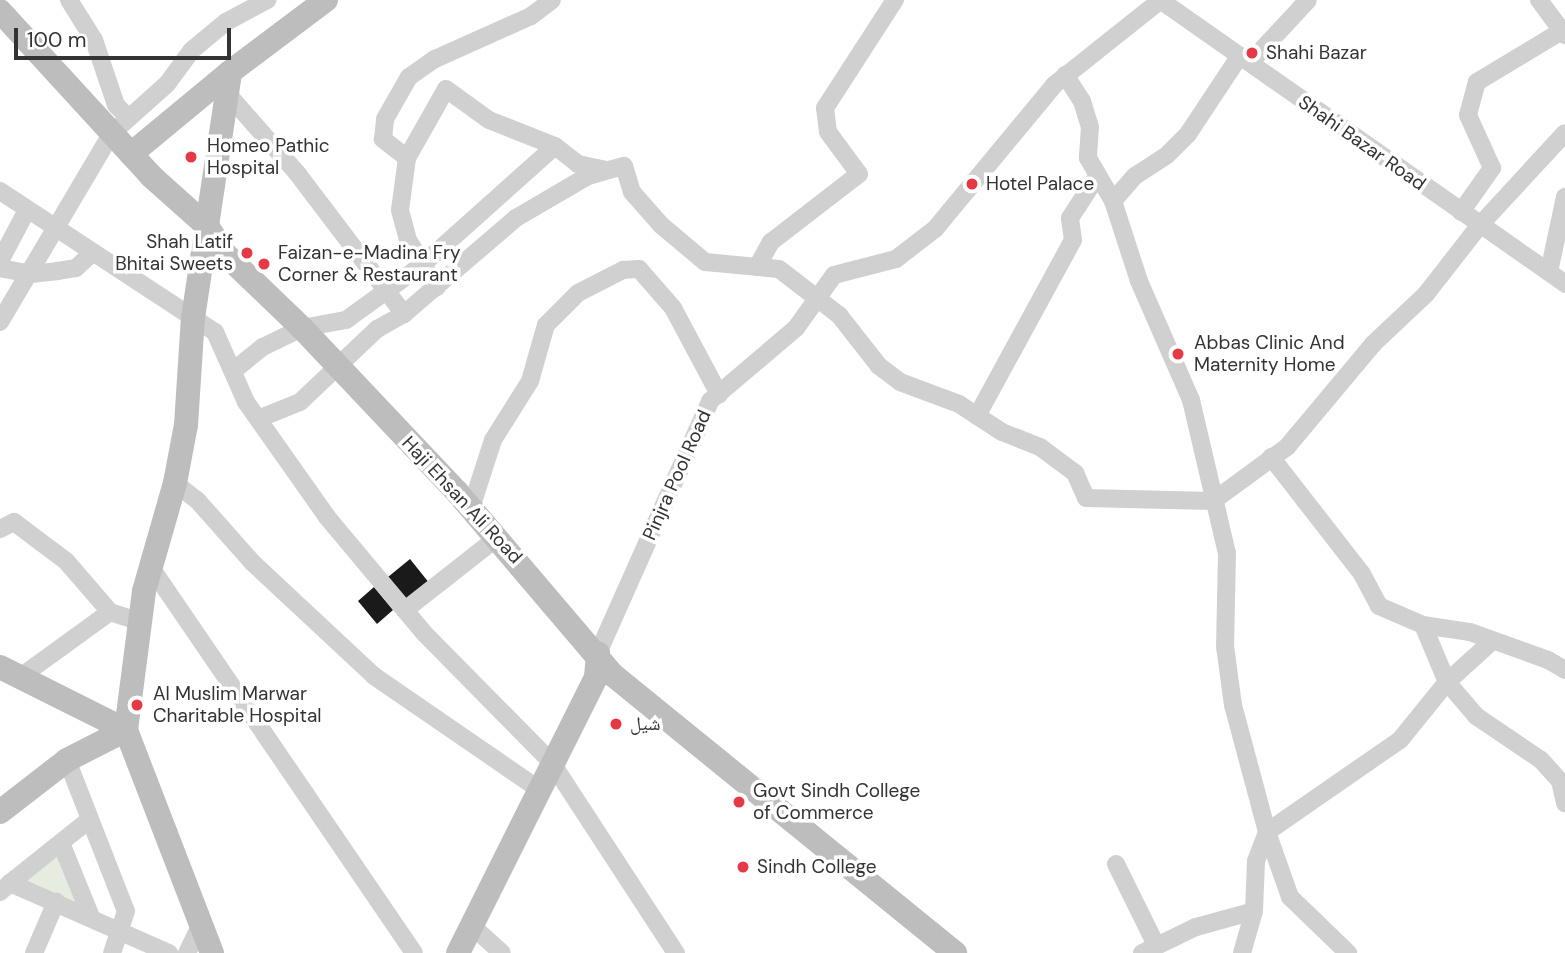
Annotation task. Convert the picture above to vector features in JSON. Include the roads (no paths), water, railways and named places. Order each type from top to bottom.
[{"type":"street","points":[[69,0],[94,40],[120,126]]},
{"type":"street","points":[[0,321],[56,231],[91,162],[120,126],[167,84],[192,50],[226,22],[267,0]]},
{"type":"street","points":[[131,154],[227,81],[326,0]]},
{"type":"street","points":[[407,158],[383,139],[384,119],[410,77],[435,58],[531,16],[552,0]]},
{"type":"street","points":[[757,267],[771,242],[859,174],[828,132],[825,108],[895,0]]},
{"type":"street","name":"Shahi Bazar Road","points":[[1161,0],[1565,284]]},
{"type":"street","name":"Pinjra Pool Road","points":[[458,953],[537,788],[596,677],[598,653],[710,401],[796,328],[834,275],[896,259],[935,229],[1065,75],[1113,42],[1161,0]]},
{"type":"street","points":[[1113,201],[1135,176],[1167,155],[1188,134],[1240,57],[1256,55],[1308,0]]},
{"type":"street","points":[[1461,212],[1492,168],[1468,116],[1478,82],[1564,31],[1539,0]]},
{"type":"street","name":"Haji Ehsan Ali Road","points":[[0,11],[94,116],[120,126],[131,154],[208,227],[225,254],[302,328],[498,537],[598,653],[613,676],[956,953]]},
{"type":"street","points":[[1065,75],[1082,101],[1090,127],[1088,158],[1113,201],[1139,281],[1191,400],[1227,553],[1225,646],[1233,705],[1267,832],[1290,897],[1348,953]]},
{"type":"street","points":[[212,953],[126,730],[150,566],[175,483],[186,425],[193,318],[227,81]]},
{"type":"street","points":[[227,81],[404,314]]},
{"type":"street","points":[[437,287],[408,240],[400,210],[407,158],[446,89],[489,120],[555,146],[578,164],[607,171]]},
{"type":"street","points":[[94,116],[114,100]]},
{"type":"street","points":[[258,419],[300,401],[377,329],[404,314],[516,218],[554,194],[624,166],[632,192],[662,225],[705,262],[779,269],[839,315],[879,366],[900,382],[977,416],[1002,432],[1040,447],[1075,473],[1086,498],[1213,501],[1287,447],[1373,344],[1426,294],[1480,225],[1565,133]]},
{"type":"street","points":[[233,371],[263,347],[302,328],[346,320],[387,292],[422,265],[555,146]]},
{"type":"street","points":[[977,416],[1073,240],[1070,218],[1098,175]]},
{"type":"street","points":[[0,191],[91,254],[215,332],[258,419],[327,517],[405,610],[552,763],[676,953]]},
{"type":"street","points":[[1549,272],[1565,197]]},
{"type":"street","points":[[0,261],[27,211]]},
{"type":"street","points":[[0,268],[30,274],[76,268],[91,254]]},
{"type":"street","points":[[471,508],[479,471],[493,440],[530,381],[546,325],[578,293],[623,270],[639,269],[673,308],[719,394]]},
{"type":"street","points":[[1271,457],[1362,574],[1378,606],[1423,625],[1470,632],[1490,643],[1548,660],[1565,670]]},
{"type":"street","points":[[175,483],[374,676],[537,788]]},
{"type":"street","points":[[0,529],[14,522],[66,561],[110,612],[140,622]]},
{"type":"street","points":[[405,610],[498,537]]},
{"type":"street","points":[[150,566],[411,952]]},
{"type":"street","points":[[10,673],[110,612]]},
{"type":"street","points":[[1423,625],[1447,682],[1476,716],[1541,760],[1560,781],[1565,803]]},
{"type":"street","points":[[1242,953],[1254,911],[1256,861],[1267,832],[1400,740],[1447,682],[1490,643]]},
{"type":"street","points":[[10,673],[126,730]]},
{"type":"street","points":[[0,811],[67,760],[126,730]]},
{"type":"street","points":[[67,760],[126,911],[122,930],[111,953]]},
{"type":"street","points":[[5,888],[89,820]]},
{"type":"street","points":[[61,843],[91,917]]},
{"type":"street","points":[[1116,864],[1149,949],[1196,927],[1254,911]]},
{"type":"street","points":[[5,888],[56,902],[169,953]]},
{"type":"street","points":[[34,953],[56,902]]},
{"type":"street","points":[[187,953],[200,926]]},
{"type":"street","points":[[472,926],[502,953]]},
{"type":"place","name":"Shahi Bazar","points":[[1252,53]]},
{"type":"place","name":"Homeo Pathic Hospital","points":[[191,157]]},
{"type":"place","name":"Hotel Palace","points":[[972,184]]},
{"type":"place","name":"Shah Latif Bhitai Sweets","points":[[247,253]]},
{"type":"place","name":"Faizan-e-Madina Fry Corner & Restaurant","points":[[264,264]]},
{"type":"place","name":"Abbas Clinic And Maternity Home","points":[[1178,354]]},
{"type":"place","name":"Al Muslim Marwar Charitable Hospital","points":[[137,705]]},
{"type":"place","name":"شیل","points":[[616,724]]},
{"type":"place","name":"Govt Sindh College of Commerce","points":[[739,802]]},
{"type":"place","name":"Sindh College","points":[[743,867]]}]
